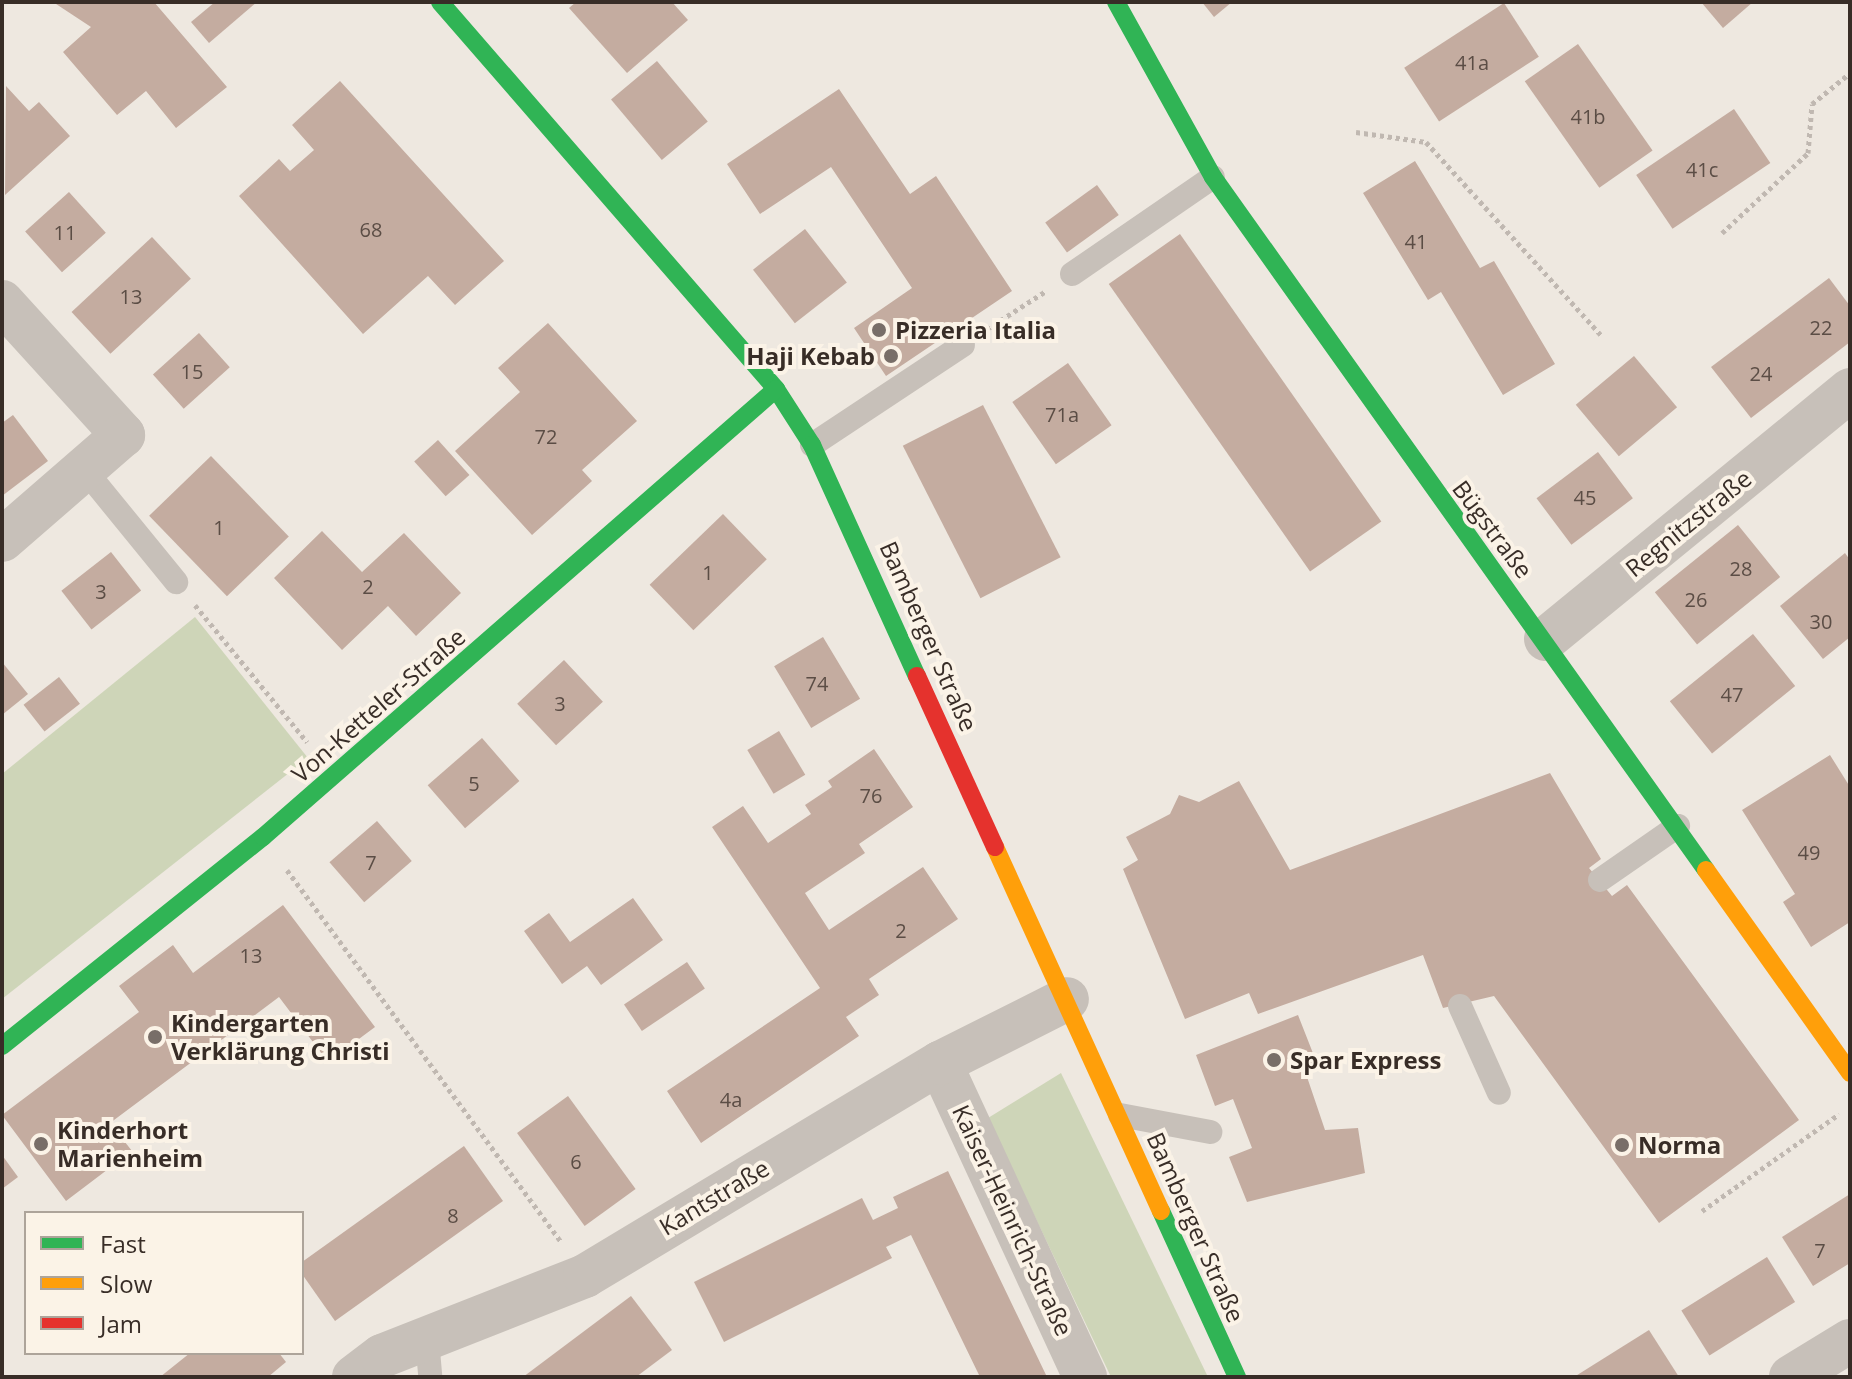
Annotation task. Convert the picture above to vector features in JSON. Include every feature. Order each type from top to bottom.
[{"type":"street","name":"Bamberger Straße","points":[[440,2],[776,389],[812,445],[1237,1377]]},
{"type":"street","name":"Bügstraße","points":[[1116,2],[1213,177],[1439,499],[1546,639],[1850,1073]]},
{"type":"street","points":[[2,302],[123,435],[2,540]]},
{"type":"street","name":"Von-Ketteler-Straße","points":[[2,1046],[335,776],[776,389]]},
{"type":"street","name":"Regnitzstraße","points":[[1546,639],[1843,408]]},
{"type":"street","name":"Kantstraße","points":[[354,1377],[382,1356],[428,1358],[585,1276],[940,1063],[1067,999]]},
{"type":"street","name":"Kaiser-Heinrich-Straße","points":[[940,1063],[1085,1377]]},
{"type":"street","points":[[1791,1377],[1850,1341]]},
{"type":"lane","points":[[1072,274],[1213,177]]},
{"type":"lane","points":[[812,445],[963,345]]},
{"type":"lane","points":[[84,469],[176,582]]},
{"type":"lane","points":[[1600,880],[1678,826]]},
{"type":"lane","points":[[1460,1006],[1499,1093]]},
{"type":"lane","points":[[1120,1115],[1210,1132]]},
{"type":"path","points":[[1722,233],[1808,153],[1812,104],[1850,73]]},
{"type":"path","points":[[1356,132],[1426,142],[1602,336]]},
{"type":"path","points":[[963,345],[1072,274]]},
{"type":"path","points":[[176,582],[335,776]]},
{"type":"path","points":[[263,837],[585,1276]]},
{"type":"path","points":[[1702,1211],[1850,1107]]},
{"type":"green space","points":[[195,617],[308,758],[2,999],[2,774]]},
{"type":"green space","points":[[1061,1073],[1208,1377],[1111,1377],[988,1118]]},
{"type":"building","points":[[53,2],[154,2],[227,87],[176,128],[146,91],[117,115],[63,52],[91,27]]},
{"type":"building","points":[[215,2],[257,2],[209,43],[191,22]]},
{"type":"building","points":[[576,2],[672,2],[688,20],[627,73],[569,8]]},
{"type":"building","points":[[1202,2],[1232,2],[1214,17]]},
{"type":"building","points":[[1701,2],[1753,2],[1723,28]]},
{"type":"building","points":[[1504,3],[1539,57],[1439,121],[1404,68]]},
{"type":"building","points":[[1578,44],[1653,150],[1599,188],[1525,81]]},
{"type":"building","points":[[657,61],[708,122],[662,160],[611,100]]},
{"type":"building","points":[[340,81],[504,261],[455,305],[428,276],[363,334],[239,196],[279,159],[290,171],[314,150],[292,125]]},
{"type":"building","points":[[6,86],[29,111],[39,102],[70,136],[5,195]]},
{"type":"building","points":[[839,89],[910,194],[936,176],[1012,291],[886,376],[854,328],[912,288],[831,167],[760,214],[727,164]]},
{"type":"building","points":[[1734,109],[1770,163],[1673,229],[1636,175]]},
{"type":"building","points":[[1415,161],[1480,268],[1494,261],[1555,364],[1503,395],[1441,292],[1428,300],[1363,193]]},
{"type":"building","points":[[1097,185],[1119,215],[1067,253],[1045,223]]},
{"type":"building","points":[[69,192],[106,233],[62,272],[25,231]]},
{"type":"building","points":[[805,229],[847,283],[795,323],[753,270]]},
{"type":"building","points":[[1180,234],[1381,522],[1310,571],[1109,284]]},
{"type":"building","points":[[152,237],[191,279],[110,354],[72,312]]},
{"type":"building","points":[[1829,278],[1850,306],[1850,342],[1751,418],[1711,367]]},
{"type":"building","points":[[548,323],[637,421],[582,470],[592,481],[532,535],[455,451],[520,392],[498,368]]},
{"type":"building","points":[[199,333],[230,367],[184,409],[153,374]]},
{"type":"building","points":[[1634,356],[1677,407],[1619,456],[1576,405]]},
{"type":"building","points":[[1068,363],[1112,425],[1056,464],[1012,402]]},
{"type":"building","points":[[983,405],[1061,557],[980,598],[903,446]]},
{"type":"building","points":[[13,415],[48,461],[2,496],[2,423]]},
{"type":"building","points":[[438,440],[469,475],[446,496],[414,461]]},
{"type":"building","points":[[1598,452],[1633,498],[1571,545],[1537,498]]},
{"type":"building","points":[[211,456],[289,537],[227,596],[149,516]]},
{"type":"building","points":[[723,514],[767,559],[693,630],[650,585]]},
{"type":"building","points":[[1738,525],[1780,577],[1697,644],[1655,592]]},
{"type":"building","points":[[322,531],[362,572],[404,533],[461,593],[416,636],[388,606],[342,650],[274,578]]},
{"type":"building","points":[[111,552],[141,591],[92,629],[61,591]]},
{"type":"building","points":[[1845,553],[1850,560],[1850,637],[1823,659],[1780,606]]},
{"type":"building","points":[[1753,634],[1795,686],[1712,753],[1670,701]]},
{"type":"building","points":[[823,637],[860,699],[811,728],[774,666]]},
{"type":"building","points":[[564,660],[603,702],[556,745],[517,704]]},
{"type":"building","points":[[2,662],[28,694],[2,715]]},
{"type":"building","points":[[59,677],[80,704],[44,731],[24,705]]},
{"type":"building","points":[[779,731],[805,775],[774,794],[747,750]]},
{"type":"building","points":[[482,738],[519,781],[465,828],[428,785]]},
{"type":"building","points":[[874,749],[913,807],[859,844],[865,853],[805,893],[829,930],[923,867],[958,919],[869,979],[879,995],[846,1017],[859,1036],[701,1143],[667,1091],[820,988],[712,827],[743,806],[768,843],[811,814],[805,805],[832,787],[828,781]]},
{"type":"building","points":[[1830,755],[1850,787],[1850,922],[1811,947],[1783,902],[1795,894],[1742,810]]},
{"type":"building","points":[[1550,773],[1601,859],[1589,868],[1612,896],[1627,885],[1799,1120],[1659,1223],[1494,996],[1443,1008],[1423,955],[1258,1014],[1249,993],[1185,1019],[1123,869],[1138,860],[1126,837],[1170,814],[1179,795],[1199,802],[1239,781],[1290,870]]},
{"type":"building","points":[[377,821],[412,861],[364,902],[329,862]]},
{"type":"building","points":[[633,898],[663,940],[601,985],[587,966],[562,984],[524,931],[549,913],[570,942]]},
{"type":"building","points":[[283,905],[375,1027],[328,1062],[279,997],[110,1123],[132,1151],[66,1201],[2,1115],[139,1012],[119,986],[173,945],[193,973]]},
{"type":"building","points":[[687,962],[705,989],[642,1031],[624,1004]]},
{"type":"building","points":[[1298,1015],[1318,1066],[1305,1071],[1325,1130],[1358,1128],[1365,1173],[1247,1202],[1229,1157],[1252,1148],[1233,1099],[1215,1106],[1196,1055]]},
{"type":"building","points":[[568,1096],[636,1189],[585,1226],[517,1133]]},
{"type":"building","points":[[464,1146],[503,1201],[335,1321],[304,1277],[304,1261]]},
{"type":"building","points":[[2,1155],[18,1177],[2,1189]]},
{"type":"building","points":[[948,1171],[1047,1377],[980,1377],[911,1235],[886,1247],[892,1258],[724,1342],[694,1282],[862,1198],[873,1220],[898,1208],[893,1197]]},
{"type":"building","points":[[1850,1194],[1850,1263],[1813,1286],[1782,1237]]},
{"type":"building","points":[[1767,1257],[1795,1302],[1709,1355],[1681,1311]]},
{"type":"building","points":[[631,1296],[672,1350],[636,1377],[523,1377]]},
{"type":"building","points":[[1649,1330],[1679,1377],[1574,1377]]},
{"type":"building","points":[[188,1355],[281,1355],[286,1362],[268,1377],[160,1377]]},
{"type":"traffic: fast","points":[[440,2],[776,389],[812,445],[917,676]]},
{"type":"traffic: fast","points":[[1116,2],[1213,177],[1706,870]]},
{"type":"traffic: fast","points":[[2,1046],[263,837],[776,389]]},
{"type":"traffic: fast","points":[[1161,1211],[1237,1377]]},
{"type":"traffic: slow","points":[[995,847],[1161,1211]]},
{"type":"traffic: slow","points":[[1706,870],[1850,1073]]},
{"type":"traffic: jam","points":[[917,676],[995,847]]},
{"type":"place","name":"Pizzeria Italia","points":[[879,330]]},
{"type":"place","name":"Haji Kebab","points":[[891,356]]},
{"type":"place","name":"Kindergarten Verklärung Christi","points":[[155,1037]]},
{"type":"place","name":"Spar Express","points":[[1274,1060]]},
{"type":"place","name":"Kinderhort Marienheim","points":[[41,1144]]},
{"type":"place","name":"Norma","points":[[1622,1145]]}]
